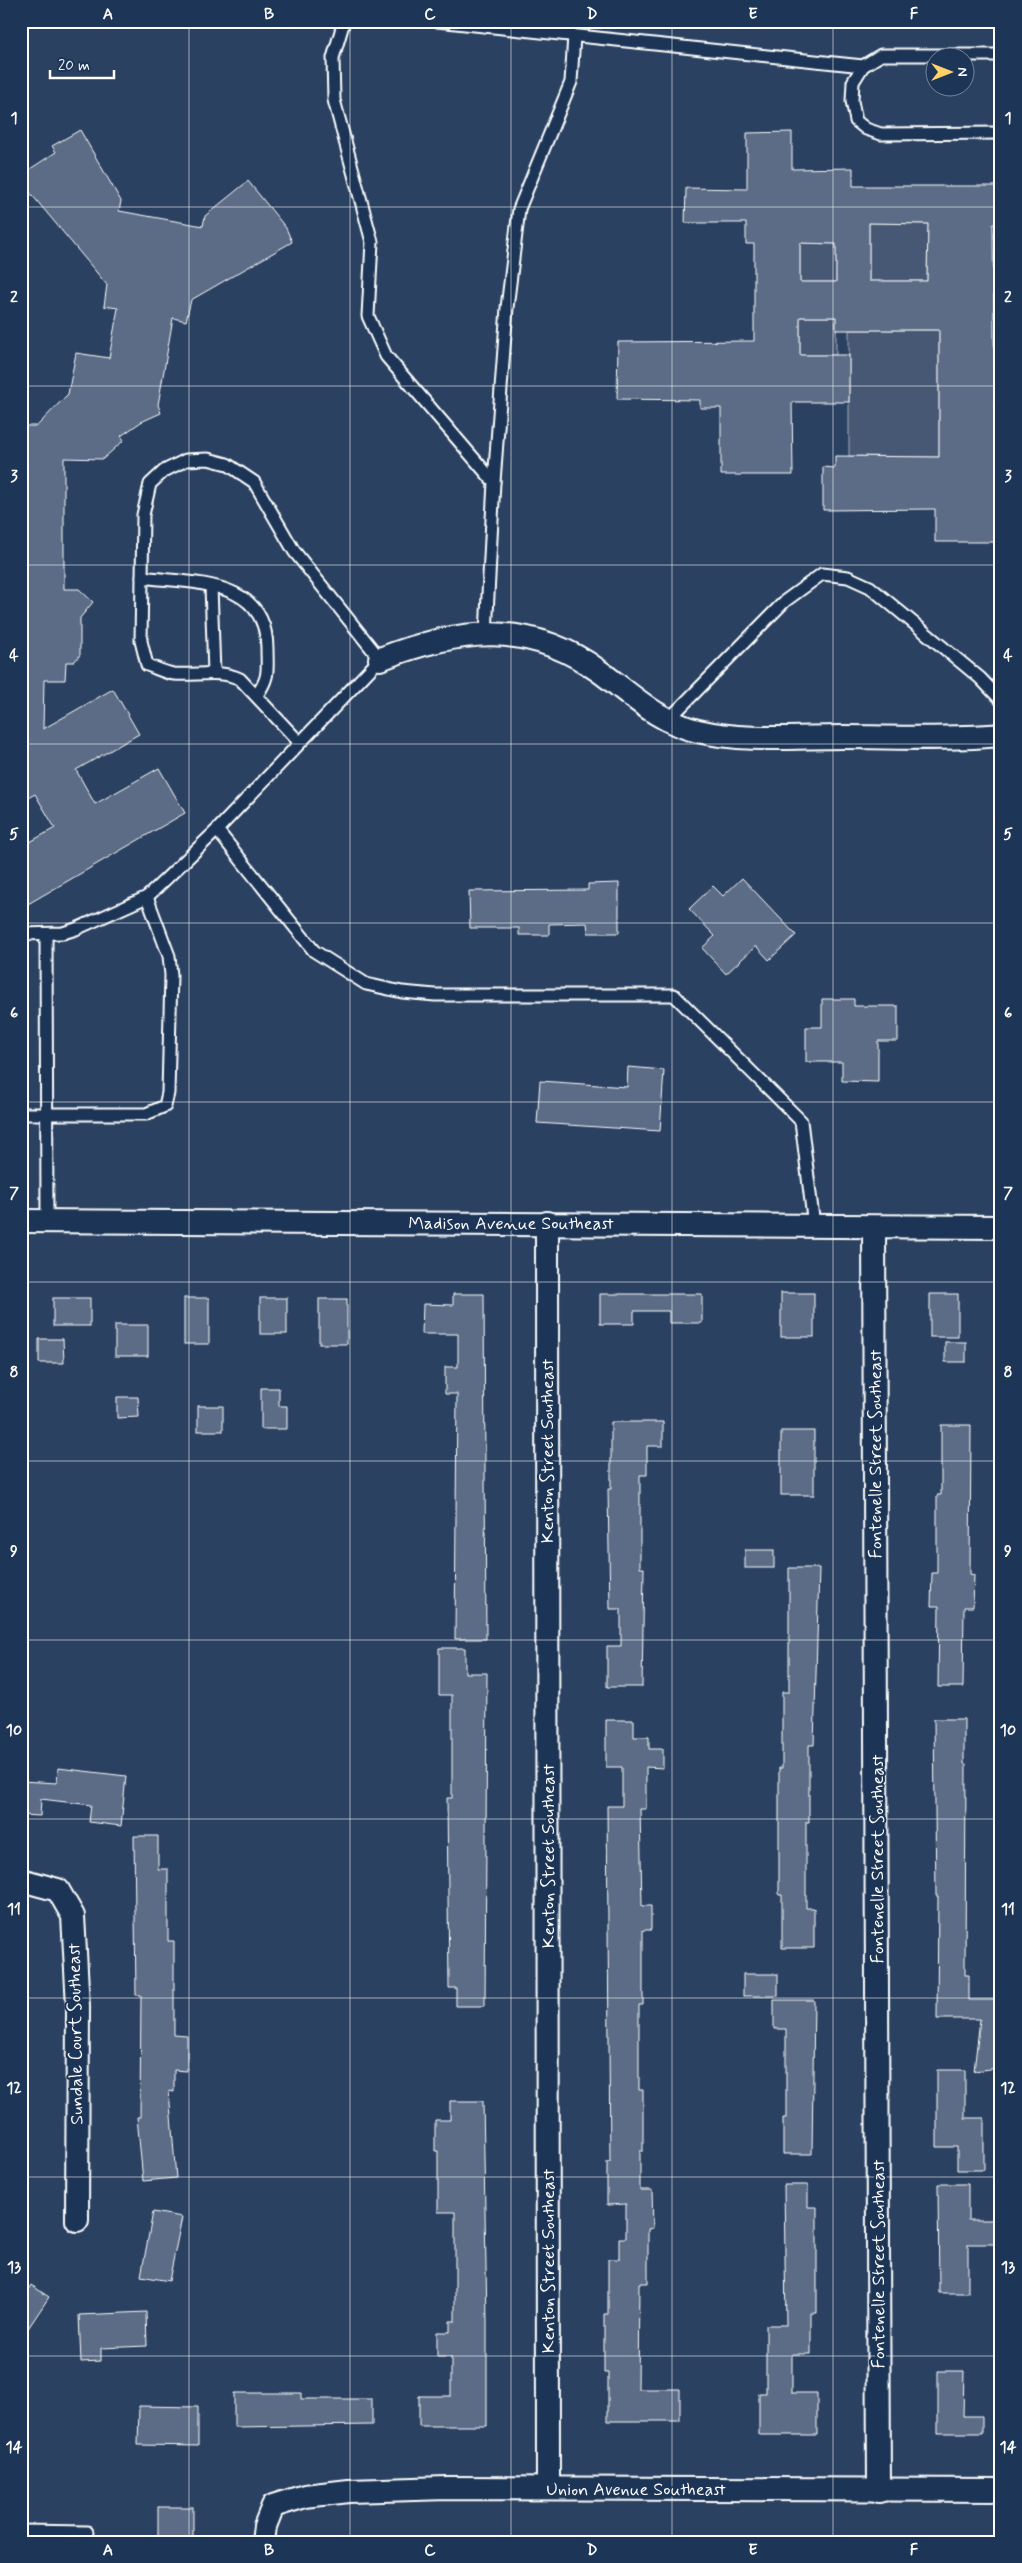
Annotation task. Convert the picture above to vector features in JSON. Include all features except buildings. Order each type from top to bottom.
[{"type":"street","points":[[380,659],[429,642],[486,633],[527,638],[564,651],[598,670],[653,713],[699,731],[745,736],[1001,735]]},
{"type":"street","name":"Madison Avenue Southeast","points":[[21,1220],[1001,1227]]},
{"type":"street","name":"Kenton Street Southeast","points":[[547,1223],[548,2488]]},
{"type":"street","name":"Fontenelle Street Southeast","points":[[874,1227],[879,2491]]},
{"type":"street","name":"Sundale Court Southeast","points":[[21,1880],[58,1890],[73,1916],[78,2006],[77,2220]]},
{"type":"street","name":"Union Avenue Southeast","points":[[263,2542],[265,2526],[274,2506],[305,2496],[349,2491],[446,2488],[1001,2490]]},
{"type":"lane","points":[[344,21],[333,58],[334,100],[372,242],[368,316],[386,356],[494,482]]},
{"type":"lane","points":[[436,21],[864,66]]},
{"type":"lane","points":[[486,633],[494,482],[507,308],[520,209],[571,82],[574,36]]},
{"type":"lane","points":[[1001,55],[882,55],[864,66],[853,82],[852,102],[856,121],[866,130],[881,134],[1001,133]]},
{"type":"lane","points":[[21,934],[46,934],[76,929],[147,897],[217,830],[300,743],[380,659],[294,552],[254,482],[227,464],[208,459],[186,460],[164,471],[150,484],[143,516],[141,641],[147,665],[171,674],[230,674],[240,679],[300,743]]},
{"type":"lane","points":[[668,720],[784,601],[822,574],[848,577],[870,587],[980,678],[1001,700]]},
{"type":"lane","points":[[142,577],[228,588],[247,599],[261,617],[267,633],[268,680],[257,695]]},
{"type":"lane","points":[[211,586],[214,673]]},
{"type":"lane","points":[[217,830],[314,951],[366,984],[402,992],[434,995],[674,995],[801,1121],[814,1226]]},
{"type":"lane","points":[[21,1114],[146,1114],[159,1110],[167,1101],[170,961],[167,945],[147,897]]},
{"type":"lane","points":[[46,934],[47,1220]]},
{"type":"lane","points":[[21,2532],[87,2532]]},
{"type":"shaded area","points":[[869,223],[928,224],[927,281],[869,281]]},
{"type":"shaded area","points":[[800,243],[836,244],[836,282],[800,282]]},
{"type":"shaded area","points":[[800,317],[836,317],[836,355],[800,355]]},
{"type":"shaded area","points":[[849,330],[939,330],[939,457],[849,456]]}]
